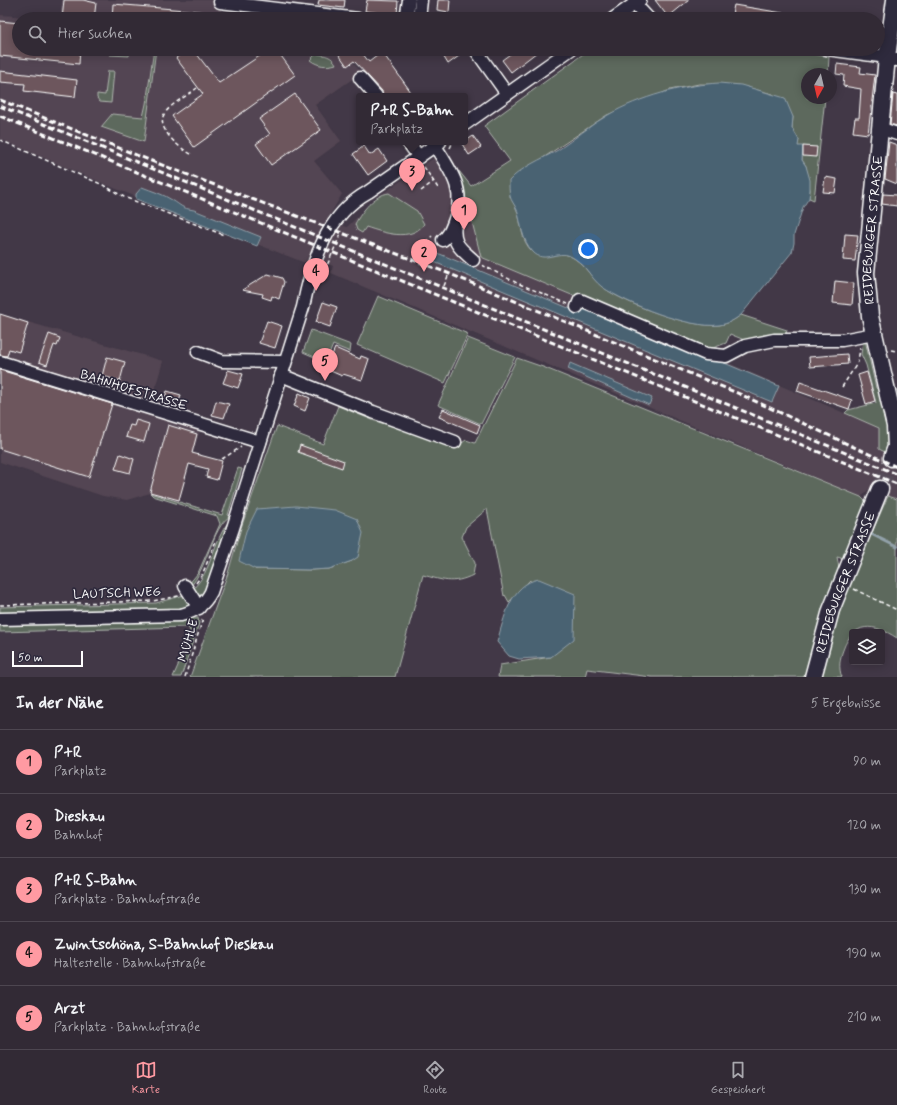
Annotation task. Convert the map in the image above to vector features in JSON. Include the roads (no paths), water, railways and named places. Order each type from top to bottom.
[{"type":"main road","name":"REIDEBURGER STRASSE","points":[[892,458],[897,437],[893,395],[867,335],[866,272],[879,128],[892,58],[896,0]]},
{"type":"main road","name":"REIDEBURGER STRASSE","points":[[813,677],[831,610],[880,489]]},
{"type":"street","points":[[407,12],[409,0]]},
{"type":"street","points":[[420,12],[421,0]]},
{"type":"street","points":[[220,2],[301,12]]},
{"type":"street","points":[[623,12],[637,2],[644,12]]},
{"type":"street","points":[[481,56],[507,94]]},
{"type":"street","points":[[468,122],[561,56]]},
{"type":"street","points":[[878,56],[892,58]]},
{"type":"street","points":[[360,78],[373,93]]},
{"type":"street","points":[[879,128],[897,134]]},
{"type":"street","points":[[410,145],[420,160]]},
{"type":"street","points":[[0,619],[181,615],[199,608],[206,601],[211,592],[260,442],[303,307],[306,290],[326,233],[345,208],[356,199],[442,146],[457,184],[460,205],[456,219],[448,236],[443,240],[456,245],[473,260]]},
{"type":"street","points":[[577,307],[580,300],[706,354],[726,356],[745,346],[774,340],[842,340],[867,335]]},
{"type":"street","points":[[198,352],[222,361],[285,362]]},
{"type":"street","name":"BAHNHOFSTRASSE","points":[[0,362],[260,442]]},
{"type":"street","points":[[281,375],[373,412],[455,442]]},
{"type":"street","points":[[186,588],[199,608]]},
{"type":"water","points":[[719,83],[741,85],[785,98],[793,117],[792,128],[799,140],[798,146],[803,146],[802,160],[806,166],[810,180],[809,198],[803,207],[794,235],[792,252],[741,315],[725,324],[707,325],[692,323],[659,314],[627,301],[602,287],[580,262],[570,256],[561,255],[542,257],[533,252],[526,242],[517,210],[510,196],[509,181],[514,176],[526,167],[558,150],[608,115],[633,103],[647,97],[676,89]]},
{"type":"water","points":[[142,187],[165,196],[184,208],[194,210],[261,237],[257,246],[136,199],[136,194]]},
{"type":"water","points":[[440,254],[578,312],[582,303],[779,386],[772,402],[434,262],[436,255]]},
{"type":"water","points":[[570,363],[652,398],[649,405],[568,369]]},
{"type":"water","points":[[296,506],[335,510],[357,519],[363,533],[358,557],[352,561],[329,569],[312,570],[255,569],[239,561],[246,531],[257,509]]},
{"type":"water","points":[[539,579],[575,594],[574,639],[551,657],[519,659],[509,656],[497,642],[506,613],[515,595],[521,588],[529,582]]},
{"type":"waterway","points":[[871,534],[897,547]]},
{"type":"tunnel","points":[[880,489],[892,458]]},
{"type":"railway","points":[[0,100],[154,162],[445,272],[742,395],[897,467]]},
{"type":"railway","points":[[0,106],[897,474]]},
{"type":"railway","points":[[0,116],[897,484]]},
{"type":"place","name":"P+R S-Bahn","points":[[412,191]]},
{"type":"place","name":"P+R","points":[[464,230]]},
{"type":"place","name":"Dieskau","points":[[424,272]]},
{"type":"place","name":"Zwintschöna, S-Bahnhof Dieskau","points":[[316,291]]},
{"type":"place","name":"Arzt","points":[[325,381]]}]
